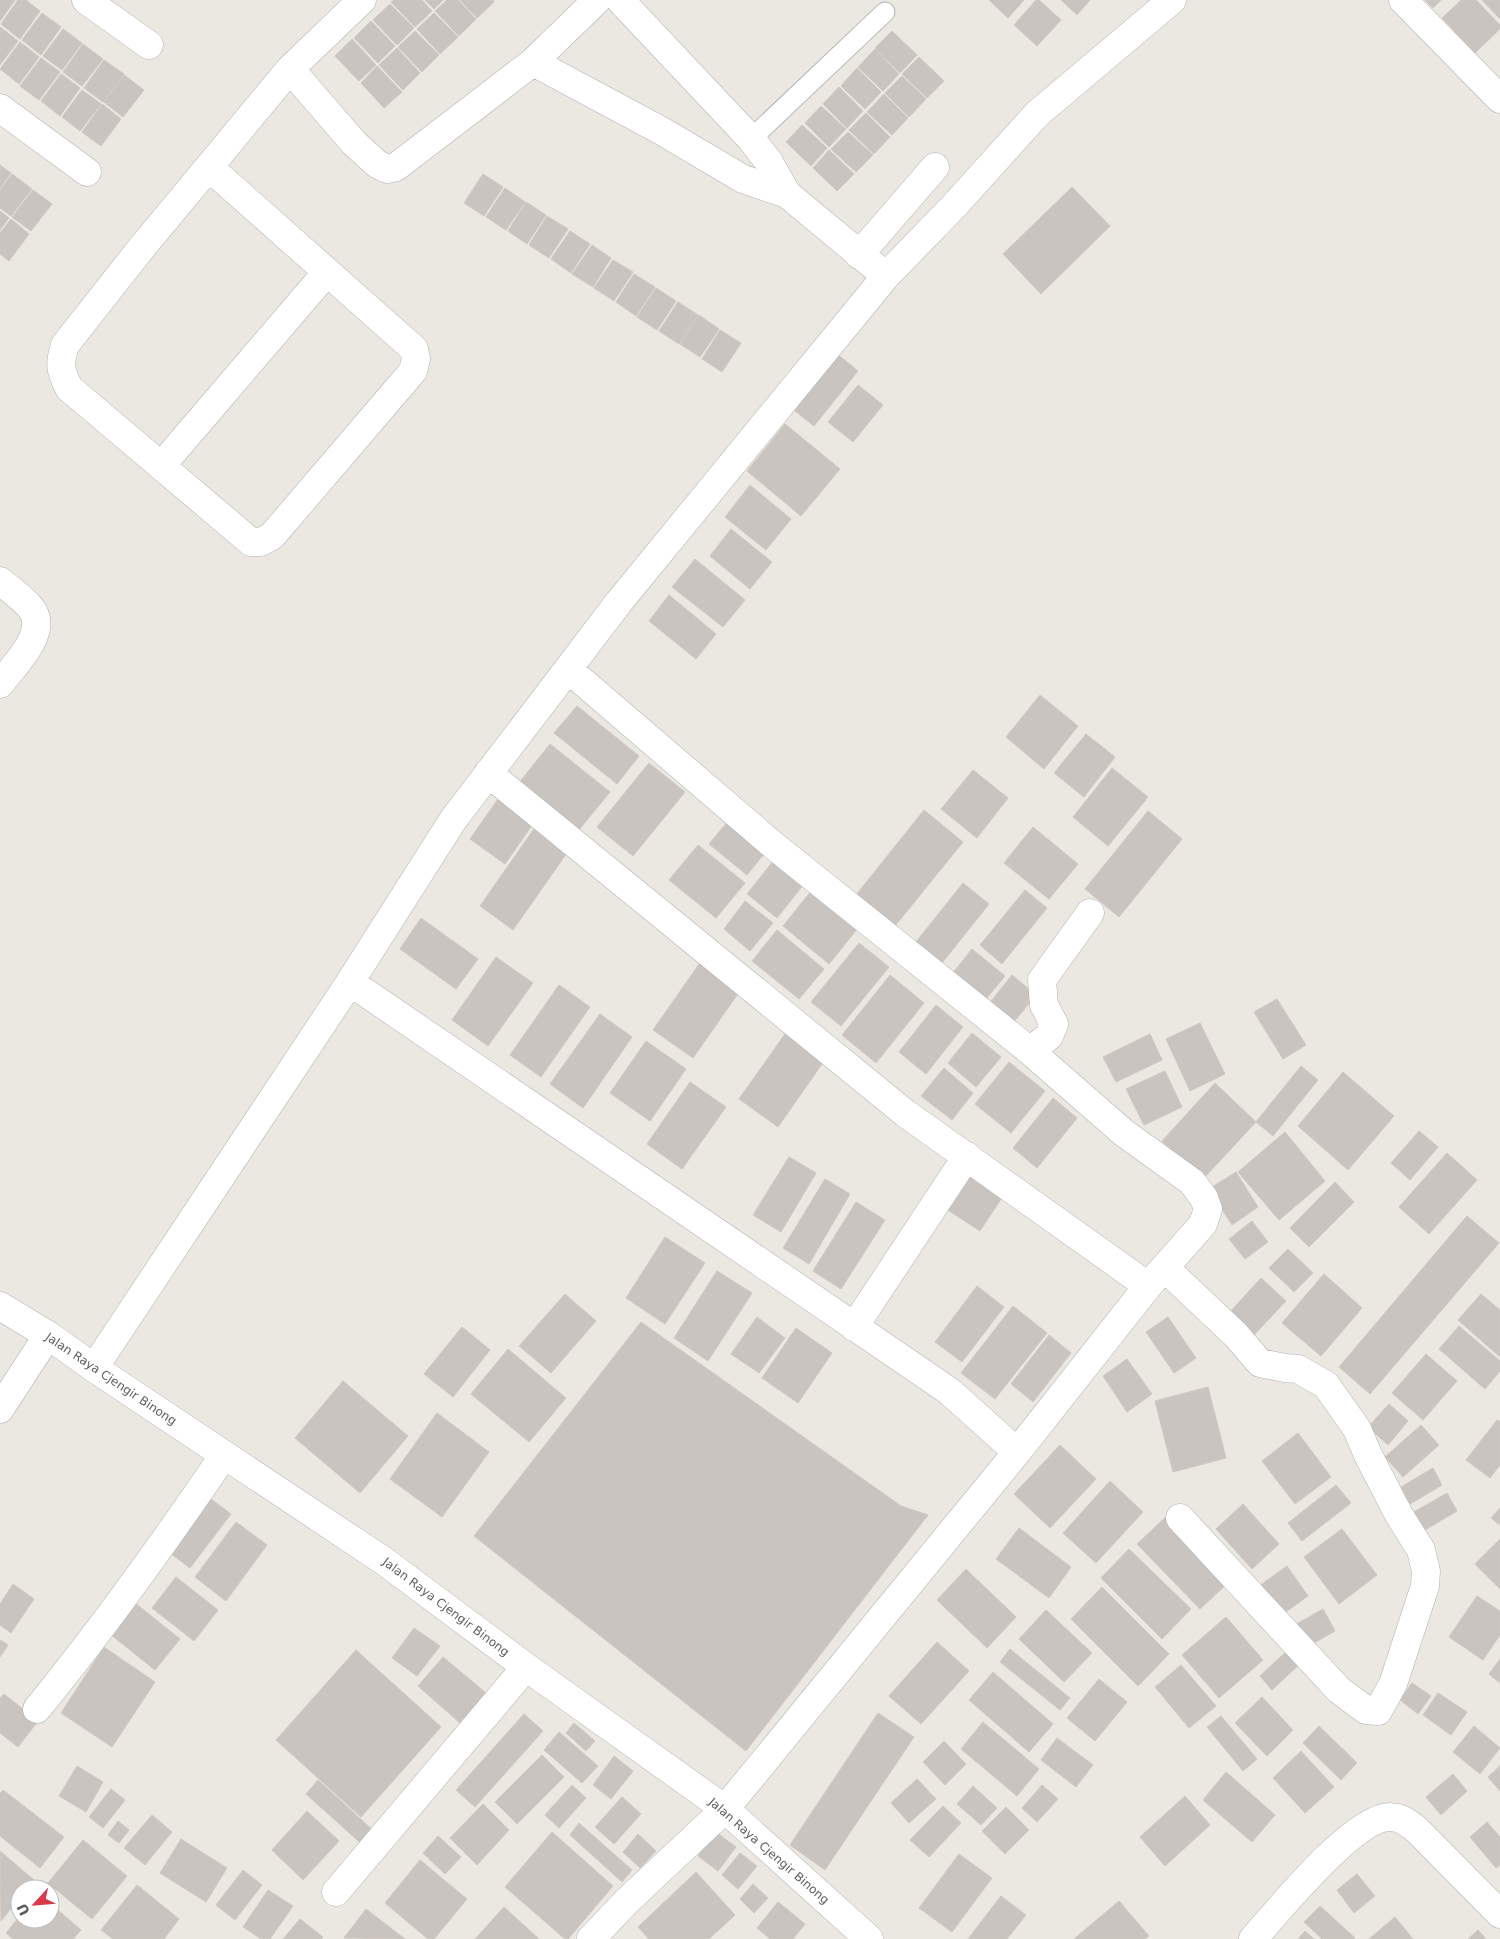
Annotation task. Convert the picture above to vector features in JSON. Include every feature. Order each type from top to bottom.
[{"type":"street","points":[[86,0],[149,45]]},
{"type":"street","points":[[210,168],[414,349],[416,359],[413,371],[272,536],[261,542],[251,542],[69,388],[62,374],[60,360],[66,345],[139,251],[290,70],[362,0]]},
{"type":"street","points":[[290,70],[354,143],[377,164],[387,169],[396,167],[534,62],[597,0]]},
{"type":"street","points":[[620,0],[751,139],[769,162],[787,194],[886,276]]},
{"type":"street","points":[[94,1368],[350,982],[453,820],[625,595],[886,276],[954,206],[1037,114],[1172,0]]},
{"type":"street","points":[[1403,0],[1500,99]]},
{"type":"street","points":[[534,62],[660,130],[743,179],[787,194]]},
{"type":"street","points":[[0,108],[87,172]]},
{"type":"street","points":[[859,255],[935,167]]},
{"type":"street","points":[[161,466],[327,272]]},
{"type":"street","points":[[0,581],[30,607],[35,616],[35,630],[31,644],[0,684]]},
{"type":"street","points":[[568,669],[773,845],[1030,1051],[1124,1133],[1192,1182],[1204,1198],[1208,1209],[1203,1224],[1156,1277],[725,1809],[627,1901],[591,1939]]},
{"type":"street","points":[[488,773],[905,1112],[967,1156],[1156,1277],[1236,1335],[1260,1363],[1285,1368],[1298,1368],[1326,1385],[1357,1429],[1368,1455],[1399,1515],[1421,1550],[1426,1571],[1425,1586],[1393,1684],[1378,1711],[1366,1710],[1339,1690],[1180,1518]]},
{"type":"street","points":[[1030,1051],[1050,1036],[1054,1024],[1044,1005],[1042,980],[1090,913]]},
{"type":"street","points":[[350,982],[949,1392],[1016,1452]]},
{"type":"street","points":[[854,1327],[967,1156]]},
{"type":"street","name":"Jalan Raya Cjengir Binong","points":[[0,1306],[48,1335],[94,1368],[384,1561],[526,1667],[725,1809],[869,1939]]},
{"type":"street","points":[[0,1409],[48,1335]]},
{"type":"street","points":[[37,1709],[99,1632],[167,1539],[224,1455]]},
{"type":"street","points":[[336,1892],[526,1667]]},
{"type":"street","points":[[1253,1939],[1342,1844],[1373,1821],[1390,1817],[1402,1820],[1418,1831],[1500,1914]]},
{"type":"lane","points":[[751,139],[885,12]]},
{"type":"building","points":[[0,0],[15,0],[0,21]]},
{"type":"building","points":[[18,0],[26,0],[40,11],[20,39],[1,24]]},
{"type":"building","points":[[394,0],[422,0],[432,11],[415,27],[391,2]]},
{"type":"building","points":[[425,0],[443,0],[434,9]]},
{"type":"building","points":[[447,0],[458,0],[476,19],[459,36],[435,11]]},
{"type":"building","points":[[460,0],[493,0],[494,2],[477,18]]},
{"type":"building","points":[[989,0],[1024,0],[1008,18]]},
{"type":"building","points":[[1036,0],[1039,0],[1061,20],[1037,46],[1014,25]]},
{"type":"building","points":[[1061,0],[1090,0],[1077,15]]},
{"type":"building","points":[[1425,0],[1441,0],[1433,8]]},
{"type":"building","points":[[1461,0],[1476,0],[1500,25],[1500,29],[1475,53],[1442,18]]},
{"type":"building","points":[[1482,0],[1500,0],[1500,19]]},
{"type":"building","points":[[390,4],[414,28],[397,45],[373,20]]},
{"type":"building","points":[[42,13],[61,27],[41,55],[22,40]]},
{"type":"building","points":[[434,13],[458,37],[440,54],[417,29]]},
{"type":"building","points":[[371,21],[395,46],[378,63],[354,38]]},
{"type":"building","points":[[0,27],[18,41],[0,65]]},
{"type":"building","points":[[63,29],[82,43],[62,70],[43,56]]},
{"type":"building","points":[[415,31],[439,55],[422,72],[398,47]]},
{"type":"building","points":[[892,31],[917,55],[900,73],[875,48]]},
{"type":"building","points":[[352,39],[376,65],[359,81],[335,56]]},
{"type":"building","points":[[20,42],[39,57],[19,84],[0,69]]},
{"type":"building","points":[[83,44],[103,59],[82,86],[63,72]]},
{"type":"building","points":[[397,48],[420,73],[403,90],[379,65]]},
{"type":"building","points":[[875,49],[899,74],[883,91],[858,67]]},
{"type":"building","points":[[919,57],[944,81],[927,98],[902,74]]},
{"type":"building","points":[[41,58],[60,72],[39,100],[20,86]]},
{"type":"building","points":[[104,60],[124,74],[103,102],[84,88]]},
{"type":"building","points":[[377,66],[402,92],[384,108],[361,83]]},
{"type":"building","points":[[857,68],[881,92],[865,109],[841,86]]},
{"type":"building","points":[[61,74],[80,88],[60,116],[41,101]]},
{"type":"building","points":[[124,75],[144,90],[123,117],[104,102]]},
{"type":"building","points":[[902,76],[926,99],[909,117],[885,93]]},
{"type":"building","points":[[839,87],[863,111],[847,128],[823,104]]},
{"type":"building","points":[[82,90],[101,104],[80,131],[62,117]]},
{"type":"building","points":[[884,94],[908,118],[892,135],[867,112]]},
{"type":"building","points":[[102,104],[121,119],[101,146],[82,132]]},
{"type":"building","points":[[821,106],[846,129],[829,147],[805,123]]},
{"type":"building","points":[[866,113],[890,137],[874,154],[849,130]]},
{"type":"building","points":[[802,125],[827,148],[811,166],[786,142]]},
{"type":"building","points":[[848,132],[873,155],[856,172],[831,149]]},
{"type":"building","points":[[829,150],[854,174],[837,191],[813,168]]},
{"type":"building","points":[[0,165],[11,173],[0,188]]},
{"type":"building","points":[[12,174],[32,189],[11,216],[0,208],[0,190]]},
{"type":"building","points":[[483,174],[503,187],[484,216],[464,203]]},
{"type":"building","points":[[1072,187],[1110,226],[1041,294],[1003,254]]},
{"type":"building","points":[[505,188],[525,202],[506,230],[486,217]]},
{"type":"building","points":[[33,190],[52,204],[31,231],[12,217]]},
{"type":"building","points":[[526,202],[546,215],[527,244],[508,231]]},
{"type":"building","points":[[0,211],[9,218],[0,230]]},
{"type":"building","points":[[547,216],[568,229],[549,258],[529,245]]},
{"type":"building","points":[[11,219],[29,234],[9,261],[0,254],[0,233]]},
{"type":"building","points":[[570,231],[590,244],[571,273],[551,259]]},
{"type":"building","points":[[592,245],[611,258],[593,287],[572,274]]},
{"type":"building","points":[[613,260],[633,272],[614,301],[594,288]]},
{"type":"building","points":[[634,274],[655,287],[636,316],[616,302]]},
{"type":"building","points":[[656,288],[676,301],[657,330],[637,317]]},
{"type":"building","points":[[678,302],[698,315],[679,344],[659,331]]},
{"type":"building","points":[[699,315],[719,329],[700,357],[680,344]]},
{"type":"building","points":[[720,330],[741,343],[722,372],[702,359]]},
{"type":"building","points":[[830,348],[858,371],[814,426],[785,403]]},
{"type":"building","points":[[858,385],[883,405],[853,442],[828,422]]},
{"type":"building","points":[[785,424],[840,469],[801,516],[747,471]]},
{"type":"building","points":[[750,485],[791,519],[766,550],[725,517]]},
{"type":"building","points":[[731,529],[772,562],[750,589],[710,556]]},
{"type":"building","points":[[695,559],[745,600],[723,627],[672,587]]},
{"type":"building","points":[[669,595],[716,634],[696,659],[649,621]]},
{"type":"building","points":[[1040,695],[1078,726],[1044,769],[1006,737]]},
{"type":"building","points":[[577,706],[639,756],[617,784],[554,733]]},
{"type":"building","points":[[1086,734],[1115,757],[1084,797],[1054,773]]},
{"type":"building","points":[[550,744],[610,792],[578,831],[519,783]]},
{"type":"building","points":[[649,763],[685,792],[633,856],[597,827]]},
{"type":"building","points":[[1112,768],[1148,797],[1108,846],[1073,817]]},
{"type":"building","points":[[973,770],[1008,798],[977,838],[941,809]]},
{"type":"building","points":[[500,796],[535,821],[505,864],[470,839]]},
{"type":"building","points":[[924,810],[963,842],[895,926],[856,895]]},
{"type":"building","points":[[1148,811],[1182,839],[1119,917],[1085,889]]},
{"type":"building","points":[[730,819],[768,849],[747,875],[709,844]]},
{"type":"building","points":[[536,826],[569,850],[513,930],[480,906]]},
{"type":"building","points":[[1033,827],[1078,864],[1049,899],[1004,863]]},
{"type":"building","points":[[698,845],[745,883],[716,918],[669,880]]},
{"type":"building","points":[[774,860],[804,884],[777,918],[747,894]]},
{"type":"building","points":[[963,883],[989,904],[942,963],[916,942]]},
{"type":"building","points":[[812,890],[858,928],[829,964],[783,926]]},
{"type":"building","points":[[1025,890],[1047,908],[1002,964],[980,945]]},
{"type":"building","points":[[745,901],[773,923],[750,951],[724,929]]},
{"type":"building","points":[[421,918],[478,959],[456,989],[400,949]]},
{"type":"building","points":[[777,930],[824,969],[799,999],[752,961]]},
{"type":"building","points":[[859,943],[889,967],[841,1026],[811,1002]]},
{"type":"building","points":[[972,949],[1005,976],[981,1005],[948,979]]},
{"type":"building","points":[[496,957],[533,983],[488,1046],[452,1020]]},
{"type":"building","points":[[702,960],[742,988],[693,1058],[653,1030]]},
{"type":"building","points":[[890,975],[924,1003],[876,1063],[842,1035]]},
{"type":"building","points":[[1012,975],[1036,995],[1012,1024],[988,1005]]},
{"type":"building","points":[[559,985],[590,1007],[541,1077],[510,1055]]},
{"type":"building","points":[[1277,999],[1306,1045],[1283,1059],[1254,1012]]},
{"type":"building","points":[[936,1005],[963,1027],[926,1074],[899,1052]]},
{"type":"building","points":[[600,1014],[632,1037],[583,1108],[550,1084]]},
{"type":"building","points":[[1200,1023],[1225,1074],[1190,1091],[1166,1039]]},
{"type":"building","points":[[972,1033],[1001,1057],[976,1087],[948,1063]]},
{"type":"building","points":[[785,1034],[824,1061],[778,1127],[739,1099]]},
{"type":"building","points":[[1150,1034],[1162,1060],[1116,1082],[1103,1057]]},
{"type":"building","points":[[646,1041],[686,1069],[650,1121],[610,1093]]},
{"type":"building","points":[[1009,1062],[1045,1091],[1011,1133],[975,1104]]},
{"type":"building","points":[[1301,1066],[1318,1080],[1273,1136],[1256,1122]]},
{"type":"building","points":[[944,1068],[973,1093],[952,1120],[921,1096]]},
{"type":"building","points":[[1165,1071],[1182,1107],[1144,1125],[1126,1089]]},
{"type":"building","points":[[1343,1072],[1394,1116],[1348,1170],[1298,1126]]},
{"type":"building","points":[[690,1082],[726,1107],[682,1169],[647,1144]]},
{"type":"building","points":[[1215,1083],[1256,1122],[1203,1179],[1162,1141]]},
{"type":"building","points":[[1053,1098],[1077,1118],[1037,1168],[1013,1148]]},
{"type":"building","points":[[1419,1131],[1438,1147],[1410,1180],[1391,1163]]},
{"type":"building","points":[[1285,1132],[1325,1181],[1279,1220],[1238,1172]]},
{"type":"building","points":[[1447,1153],[1477,1180],[1429,1234],[1399,1207]]},
{"type":"building","points":[[789,1157],[816,1173],[781,1232],[753,1215]]},
{"type":"building","points":[[970,1170],[1005,1193],[980,1231],[945,1208]]},
{"type":"building","points":[[1236,1172],[1258,1207],[1232,1225],[1209,1189]]},
{"type":"building","points":[[825,1179],[850,1194],[809,1264],[783,1248]]},
{"type":"building","points":[[1335,1182],[1354,1202],[1309,1247],[1290,1228]]},
{"type":"building","points":[[856,1202],[885,1220],[841,1289],[813,1271]]},
{"type":"building","points":[[1467,1216],[1499,1243],[1370,1394],[1339,1367]]},
{"type":"building","points":[[1252,1221],[1268,1242],[1245,1259],[1229,1239]]},
{"type":"building","points":[[665,1237],[705,1263],[665,1324],[626,1298]]},
{"type":"building","points":[[1288,1249],[1313,1273],[1294,1292],[1269,1268]]},
{"type":"building","points":[[717,1271],[752,1293],[708,1361],[674,1338]]},
{"type":"building","points":[[1324,1274],[1362,1308],[1321,1356],[1282,1323]]},
{"type":"building","points":[[1261,1278],[1286,1301],[1253,1336],[1229,1313]]},
{"type":"building","points":[[977,1286],[1004,1307],[962,1362],[935,1342]]},
{"type":"building","points":[[565,1294],[596,1321],[551,1373],[519,1346]]},
{"type":"building","points":[[1481,1294],[1500,1310],[1500,1357],[1458,1320]]},
{"type":"building","points":[[1013,1306],[1047,1333],[995,1399],[961,1373]]},
{"type":"building","points":[[757,1317],[785,1338],[759,1373],[731,1354]]},
{"type":"building","points":[[1168,1317],[1196,1358],[1174,1373],[1146,1332]]},
{"type":"building","points":[[641,1322],[901,1506],[928,1515],[746,1751],[474,1536]]},
{"type":"building","points":[[1459,1326],[1500,1361],[1500,1371],[1485,1389],[1439,1349]]},
{"type":"building","points":[[462,1327],[490,1350],[453,1397],[424,1374]]},
{"type":"building","points":[[796,1328],[832,1353],[798,1403],[762,1378]]},
{"type":"building","points":[[1049,1335],[1071,1353],[1033,1402],[1011,1384]]},
{"type":"building","points":[[508,1349],[566,1398],[529,1442],[471,1394]]},
{"type":"building","points":[[1426,1354],[1457,1381],[1423,1420],[1392,1393]]},
{"type":"building","points":[[1127,1359],[1152,1394],[1127,1412],[1103,1376]]},
{"type":"building","points":[[343,1381],[408,1436],[360,1493],[295,1438]]},
{"type":"building","points":[[1208,1387],[1226,1458],[1173,1472],[1155,1401]]},
{"type":"building","points":[[1389,1404],[1408,1421],[1388,1445],[1368,1427]]},
{"type":"building","points":[[437,1413],[489,1452],[442,1517],[390,1479]]},
{"type":"building","points":[[1497,1420],[1500,1422],[1500,1465],[1490,1478],[1466,1460]]},
{"type":"building","points":[[1421,1425],[1439,1445],[1403,1477],[1385,1457]]},
{"type":"building","points":[[1298,1433],[1331,1477],[1295,1504],[1262,1461]]},
{"type":"building","points":[[1060,1445],[1096,1479],[1050,1528],[1014,1494]]},
{"type":"building","points":[[1433,1468],[1442,1485],[1410,1504],[1401,1487]]},
{"type":"building","points":[[1110,1481],[1143,1512],[1096,1563],[1063,1533]]},
{"type":"building","points":[[1336,1485],[1351,1503],[1302,1541],[1288,1523]]},
{"type":"building","points":[[1447,1493],[1457,1511],[1425,1530],[1414,1512]]},
{"type":"building","points":[[211,1499],[231,1514],[190,1568],[170,1553]]},
{"type":"building","points":[[1243,1504],[1279,1544],[1252,1569],[1216,1529]]},
{"type":"building","points":[[1500,1508],[1500,1525],[1491,1518]]},
{"type":"building","points":[[1169,1514],[1231,1580],[1200,1609],[1137,1544]]},
{"type":"building","points":[[236,1522],[267,1545],[226,1601],[195,1577]]},
{"type":"building","points":[[1019,1528],[1071,1567],[1049,1598],[996,1559]]},
{"type":"building","points":[[1342,1529],[1377,1575],[1339,1604],[1304,1557]]},
{"type":"building","points":[[1500,1539],[1500,1589],[1475,1564]]},
{"type":"building","points":[[1129,1549],[1191,1609],[1162,1639],[1101,1578]]},
{"type":"building","points":[[1287,1566],[1308,1596],[1276,1619],[1255,1589]]},
{"type":"building","points":[[966,1569],[1016,1617],[987,1648],[937,1600]]},
{"type":"building","points":[[176,1577],[218,1610],[194,1641],[152,1608]]},
{"type":"building","points":[[13,1584],[34,1599],[11,1633],[0,1625],[0,1604]]},
{"type":"building","points":[[1102,1587],[1169,1654],[1138,1686],[1071,1619]]},
{"type":"building","points":[[1477,1596],[1500,1611],[1500,1635],[1483,1660],[1449,1637]]},
{"type":"building","points":[[130,1599],[180,1639],[155,1670],[105,1630]]},
{"type":"building","points":[[1323,1609],[1335,1631],[1305,1648],[1293,1626]]},
{"type":"building","points":[[1046,1610],[1092,1653],[1064,1682],[1019,1639]]},
{"type":"building","points":[[1226,1617],[1263,1660],[1219,1698],[1182,1655]]},
{"type":"building","points":[[414,1628],[440,1646],[417,1676],[392,1658]]},
{"type":"building","points":[[0,1640],[8,1645],[0,1657]]},
{"type":"building","points":[[937,1642],[969,1671],[921,1724],[889,1696]]},
{"type":"building","points":[[104,1647],[155,1682],[112,1747],[61,1713]]},
{"type":"building","points":[[1290,1648],[1303,1661],[1272,1690],[1260,1676]]},
{"type":"building","points":[[1010,1649],[1070,1698],[1060,1710],[1000,1662]]},
{"type":"building","points":[[356,1650],[441,1727],[361,1817],[276,1740]]},
{"type":"building","points":[[443,1657],[486,1693],[460,1723],[418,1686]]},
{"type":"building","points":[[1500,1659],[1500,1683],[1489,1674]]},
{"type":"building","points":[[1181,1665],[1216,1706],[1189,1728],[1155,1687]]},
{"type":"building","points":[[993,1672],[1053,1724],[1029,1752],[969,1700]]},
{"type":"building","points":[[1099,1679],[1127,1702],[1095,1741],[1067,1718]]},
{"type":"building","points":[[1412,1683],[1431,1696],[1418,1714],[1400,1700]]},
{"type":"building","points":[[1438,1693],[1467,1712],[1451,1735],[1423,1715]]},
{"type":"building","points":[[4,1694],[38,1721],[18,1747],[0,1733],[0,1698]]},
{"type":"building","points":[[1262,1697],[1293,1730],[1267,1756],[1235,1723]]},
{"type":"building","points":[[878,1713],[914,1737],[825,1870],[790,1845]]},
{"type":"building","points":[[524,1714],[543,1731],[475,1807],[456,1790]]},
{"type":"building","points":[[1221,1716],[1257,1759],[1243,1771],[1207,1727]]},
{"type":"building","points":[[983,1722],[1039,1769],[1017,1796],[961,1749]]},
{"type":"building","points":[[574,1723],[595,1741],[586,1751],[566,1733]]},
{"type":"building","points":[[1319,1726],[1357,1763],[1341,1780],[1303,1743]]},
{"type":"building","points":[[1474,1726],[1500,1748],[1480,1774],[1453,1752]]},
{"type":"building","points":[[559,1732],[598,1766],[582,1783],[544,1750]]},
{"type":"building","points":[[1057,1738],[1093,1765],[1076,1787],[1041,1760]]},
{"type":"building","points":[[944,1741],[966,1764],[945,1785],[923,1762]]},
{"type":"building","points":[[1301,1751],[1334,1787],[1305,1813],[1273,1778]]},
{"type":"building","points":[[542,1755],[564,1777],[517,1824],[495,1802]]},
{"type":"building","points":[[614,1756],[633,1771],[611,1799],[593,1785]]},
{"type":"building","points":[[77,1766],[103,1782],[86,1812],[59,1796]]},
{"type":"building","points":[[1500,1766],[1500,1791],[1488,1777]]},
{"type":"building","points":[[1226,1772],[1275,1815],[1252,1842],[1203,1800]]},
{"type":"building","points":[[1453,1774],[1467,1791],[1441,1815],[1426,1797]]},
{"type":"building","points":[[917,1779],[936,1799],[909,1823],[891,1803]]},
{"type":"building","points":[[318,1780],[377,1834],[365,1847],[306,1794]]},
{"type":"building","points":[[572,1785],[586,1798],[559,1828],[545,1815]]},
{"type":"building","points":[[1042,1785],[1058,1799],[1037,1822],[1022,1808]]},
{"type":"building","points":[[973,1786],[997,1808],[981,1825],[957,1804]]},
{"type":"building","points":[[111,1789],[125,1800],[103,1828],[89,1817]]},
{"type":"building","points":[[3,1790],[64,1837],[40,1868],[0,1836],[0,1793]]},
{"type":"building","points":[[1185,1796],[1210,1825],[1165,1866],[1140,1837]]},
{"type":"building","points":[[622,1797],[641,1814],[614,1844],[595,1827]]},
{"type":"building","points":[[483,1804],[509,1830],[477,1865],[450,1838]]},
{"type":"building","points":[[943,1806],[961,1823],[929,1857],[910,1840]]},
{"type":"building","points":[[1006,1807],[1029,1830],[1005,1854],[982,1831]]},
{"type":"building","points":[[307,1811],[339,1841],[303,1880],[272,1850]]},
{"type":"building","points":[[152,1815],[172,1832],[145,1865],[124,1848]]},
{"type":"building","points":[[118,1821],[129,1830],[119,1843],[108,1835]]},
{"type":"building","points":[[1487,1822],[1500,1837],[1500,1865],[1496,1868],[1470,1837]]},
{"type":"building","points":[[579,1823],[632,1870],[622,1882],[570,1835]]},
{"type":"building","points":[[552,1832],[613,1886],[568,1939],[565,1939],[505,1887]]},
{"type":"building","points":[[716,1832],[736,1847],[718,1871],[698,1856]]},
{"type":"building","points":[[638,1834],[656,1851],[640,1868],[623,1852]]},
{"type":"building","points":[[438,1836],[461,1857],[445,1874],[423,1853]]},
{"type":"building","points":[[181,1839],[227,1868],[206,1902],[160,1873]]},
{"type":"building","points":[[83,1840],[127,1876],[92,1919],[60,1893],[60,1879],[51,1879]]},
{"type":"building","points":[[0,1851],[33,1879],[10,1879],[10,1910],[1,1921]]},
{"type":"building","points":[[740,1853],[757,1866],[738,1889],[722,1875]]},
{"type":"building","points":[[959,1854],[992,1878],[952,1932],[919,1908]]},
{"type":"building","points":[[420,1860],[467,1899],[434,1939],[428,1939],[385,1903]]},
{"type":"building","points":[[243,1870],[262,1885],[235,1920],[216,1905]]},
{"type":"building","points":[[696,1872],[735,1915],[709,1939],[649,1939],[638,1927]]},
{"type":"building","points":[[1357,1874],[1375,1896],[1354,1913],[1337,1890]]},
{"type":"building","points":[[753,1884],[768,1898],[754,1913],[740,1899]]},
{"type":"building","points":[[137,1885],[179,1919],[164,1939],[113,1939],[101,1930]]},
{"type":"building","points":[[268,1890],[293,1906],[270,1939],[261,1939],[243,1927]]},
{"type":"building","points":[[1001,1896],[1026,1915],[1007,1939],[968,1939]]},
{"type":"building","points":[[1119,1901],[1149,1936],[1145,1939],[1074,1939]]},
{"type":"building","points":[[778,1902],[805,1924],[793,1939],[770,1939],[757,1928]]},
{"type":"building","points":[[1320,1906],[1355,1938],[1322,1939],[1304,1922]]},
{"type":"building","points":[[504,1907],[539,1939],[475,1939]]},
{"type":"building","points":[[366,1909],[405,1939],[344,1938]]},
{"type":"building","points":[[60,1912],[81,1930],[73,1939],[13,1939],[6,1933],[10,1928],[60,1929]]},
{"type":"building","points":[[1395,1917],[1413,1939],[1369,1939]]},
{"type":"building","points":[[300,1919],[323,1937],[321,1939],[283,1939]]},
{"type":"building","points":[[1478,1930],[1486,1939],[1468,1939]]},
{"type":"building","points":[[1305,1931],[1314,1939],[1298,1939]]}]
